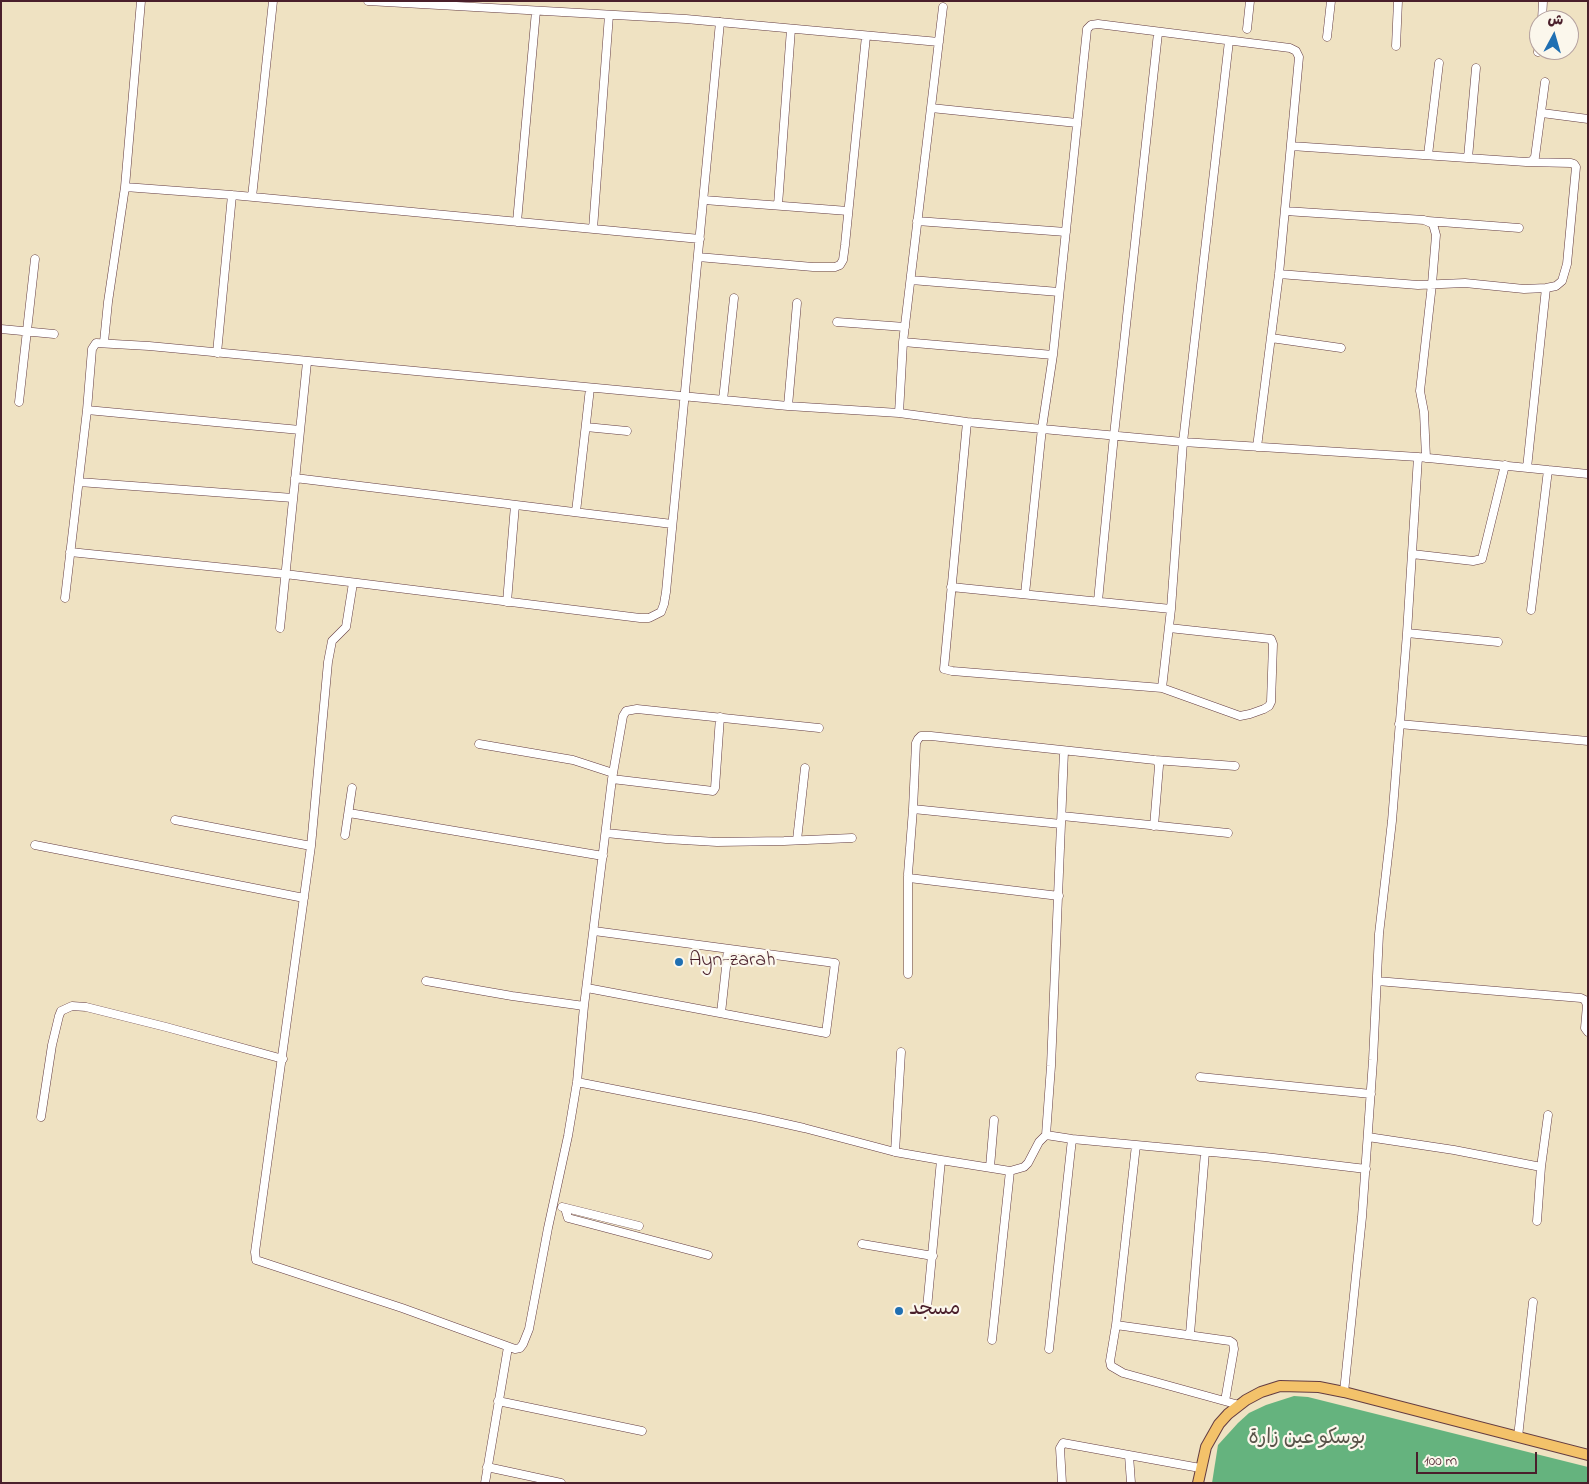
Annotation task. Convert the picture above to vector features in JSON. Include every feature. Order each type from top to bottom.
[{"type":"main road","points":[[1198,1483],[1206,1447],[1219,1424],[1239,1405],[1261,1392],[1280,1386],[1319,1387],[1344,1392],[1588,1455]]},
{"type":"street","points":[[104,342],[125,187],[141,1]]},
{"type":"street","points":[[252,197],[273,1]]},
{"type":"street","points":[[368,1],[720,22],[939,42]]},
{"type":"street","points":[[1247,30],[1250,1]]},
{"type":"street","points":[[1327,37],[1331,1]]},
{"type":"street","points":[[1396,46],[1398,1]]},
{"type":"street","points":[[899,413],[903,342],[943,7]]},
{"type":"street","points":[[516,222],[536,11]]},
{"type":"street","points":[[593,229],[609,15]]},
{"type":"street","points":[[70,552],[285,574],[640,618],[655,616],[661,612],[664,604],[685,397],[720,22]]},
{"type":"street","points":[[1025,594],[1042,428],[1053,355],[1087,29],[1091,25],[1098,24],[1290,48],[1296,51],[1299,57],[1279,274],[1257,447]]},
{"type":"street","points":[[778,205],[791,29]]},
{"type":"street","points":[[1098,601],[1114,435],[1158,33]]},
{"type":"street","points":[[698,257],[814,267],[835,267],[840,265],[843,260],[866,36]]},
{"type":"street","points":[[1162,688],[1170,628],[1183,442],[1229,41]]},
{"type":"street","points":[[1428,155],[1439,62]]},
{"type":"street","points":[[1468,158],[1476,68]]},
{"type":"street","points":[[1526,162],[1536,158],[1544,82]]},
{"type":"street","points":[[931,108],[1077,123]]},
{"type":"street","points":[[1542,113],[1588,119]]},
{"type":"street","points":[[1279,274],[1418,285],[1465,283],[1524,289],[1556,286],[1565,275],[1576,171],[1574,164],[1570,163],[1526,162],[1291,146]]},
{"type":"street","points":[[125,187],[232,195],[700,239]]},
{"type":"street","points":[[217,353],[232,195]]},
{"type":"street","points":[[704,200],[848,211]]},
{"type":"street","points":[[1285,210],[1519,228]]},
{"type":"street","points":[[1344,1392],[1366,1169],[1379,934],[1389,856],[1412,554],[1422,457],[1424,412],[1420,391],[1436,236],[1433,224],[1428,220]]},
{"type":"street","points":[[917,221],[1066,232]]},
{"type":"street","points":[[19,402],[35,259]]},
{"type":"street","points":[[911,280],[1059,292]]},
{"type":"street","points":[[1527,468],[1546,288]]},
{"type":"street","points":[[724,400],[734,298]]},
{"type":"street","points":[[788,406],[797,303]]},
{"type":"street","points":[[837,322],[905,327]]},
{"type":"street","points":[[1,329],[54,334]]},
{"type":"street","points":[[1271,338],[1341,348]]},
{"type":"street","points":[[65,598],[87,410],[92,346],[96,343],[104,342],[685,397],[899,413],[967,422],[1183,442],[1422,457],[1588,474]]},
{"type":"street","points":[[903,342],[1053,355]]},
{"type":"street","points":[[280,628],[307,362]]},
{"type":"street","points":[[576,512],[590,388]]},
{"type":"street","points":[[87,410],[300,430]]},
{"type":"street","points":[[967,422],[944,669],[947,671],[1162,688],[1240,716],[1269,706],[1272,702],[1273,644],[1271,639],[1170,628]]},
{"type":"street","points":[[586,427],[627,431]]},
{"type":"street","points":[[1412,554],[1473,561],[1482,559],[1505,465]]},
{"type":"street","points":[[1532,610],[1548,470]]},
{"type":"street","points":[[295,478],[672,524]]},
{"type":"street","points":[[79,482],[293,498]]},
{"type":"street","points":[[507,602],[515,505]]},
{"type":"street","points":[[352,582],[346,626],[332,641],[328,662],[311,846],[255,1252],[256,1260],[402,1308],[508,1347],[520,1348],[527,1338],[568,1136],[577,1082],[584,1006],[612,776],[623,716],[626,711],[637,710],[819,728]]},
{"type":"street","points":[[951,587],[1171,609]]},
{"type":"street","points":[[1407,633],[1498,642]]},
{"type":"street","points":[[479,744],[573,760],[612,776],[713,791],[715,788],[720,717]]},
{"type":"street","points":[[1399,724],[1588,741]]},
{"type":"street","points":[[908,974],[908,876],[916,743],[921,736],[1156,760],[1236,766]]},
{"type":"street","points":[[577,1082],[804,1128],[895,1152],[1010,1171],[1024,1168],[1039,1142],[1046,1135],[1059,896],[1064,751]]},
{"type":"street","points":[[1154,826],[1159,766],[1156,760]]},
{"type":"street","points":[[798,840],[805,768]]},
{"type":"street","points":[[345,836],[352,788]]},
{"type":"street","points":[[913,810],[1154,826],[1228,833]]},
{"type":"street","points":[[349,813],[603,856]]},
{"type":"street","points":[[175,820],[311,846]]},
{"type":"street","points":[[606,833],[717,842],[852,838]]},
{"type":"street","points":[[35,845],[304,898]]},
{"type":"street","points":[[908,876],[917,880],[1059,896]]},
{"type":"street","points":[[587,988],[826,1033],[835,963],[594,930]]},
{"type":"street","points":[[721,1013],[728,949]]},
{"type":"street","points":[[426,981],[584,1006]]},
{"type":"street","points":[[1376,981],[1581,998],[1585,1000],[1587,1005],[1585,1028],[1588,1032]]},
{"type":"street","points":[[41,1117],[52,1045],[59,1016],[61,1011],[72,1006],[86,1006],[283,1059]]},
{"type":"street","points":[[895,1152],[901,1052]]},
{"type":"street","points":[[1200,1077],[1371,1094]]},
{"type":"street","points":[[1538,1220],[1541,1167],[1548,1115]]},
{"type":"street","points":[[990,1167],[994,1120]]},
{"type":"street","points":[[1046,1135],[1366,1169]]},
{"type":"street","points":[[1368,1137],[1454,1150],[1541,1167]]},
{"type":"street","points":[[1049,1349],[1072,1139]]},
{"type":"street","points":[[1136,1145],[1116,1325],[1110,1361],[1111,1366],[1116,1370],[1239,1405]]},
{"type":"street","points":[[1190,1334],[1205,1152]]},
{"type":"street","points":[[927,1308],[941,1160]]},
{"type":"street","points":[[992,1340],[1010,1171]]},
{"type":"street","points":[[553,1205],[639,1226]]},
{"type":"street","points":[[565,1208],[568,1218],[708,1254]]},
{"type":"street","points":[[862,1244],[933,1256]]},
{"type":"street","points":[[1518,1437],[1533,1302]]},
{"type":"street","points":[[1116,1325],[1190,1334],[1233,1343],[1234,1348],[1225,1401]]},
{"type":"street","points":[[485,1483],[508,1347]]},
{"type":"street","points":[[498,1401],[642,1431]]},
{"type":"street","points":[[1062,1483],[1060,1448],[1063,1444],[1200,1468]]},
{"type":"street","points":[[1129,1455],[1131,1483]]},
{"type":"street","points":[[487,1467],[561,1483]]},
{"type":"green space","name":"بوسكو عين زارة","points":[[1294,1396],[1308,1397],[1588,1467],[1588,1483],[1212,1483],[1218,1445],[1238,1423],[1249,1413]]},
{"type":"place","name":"Ayn-zarah","points":[[679,962]]},
{"type":"place","name":"مسجد","points":[[899,1311]]}]
